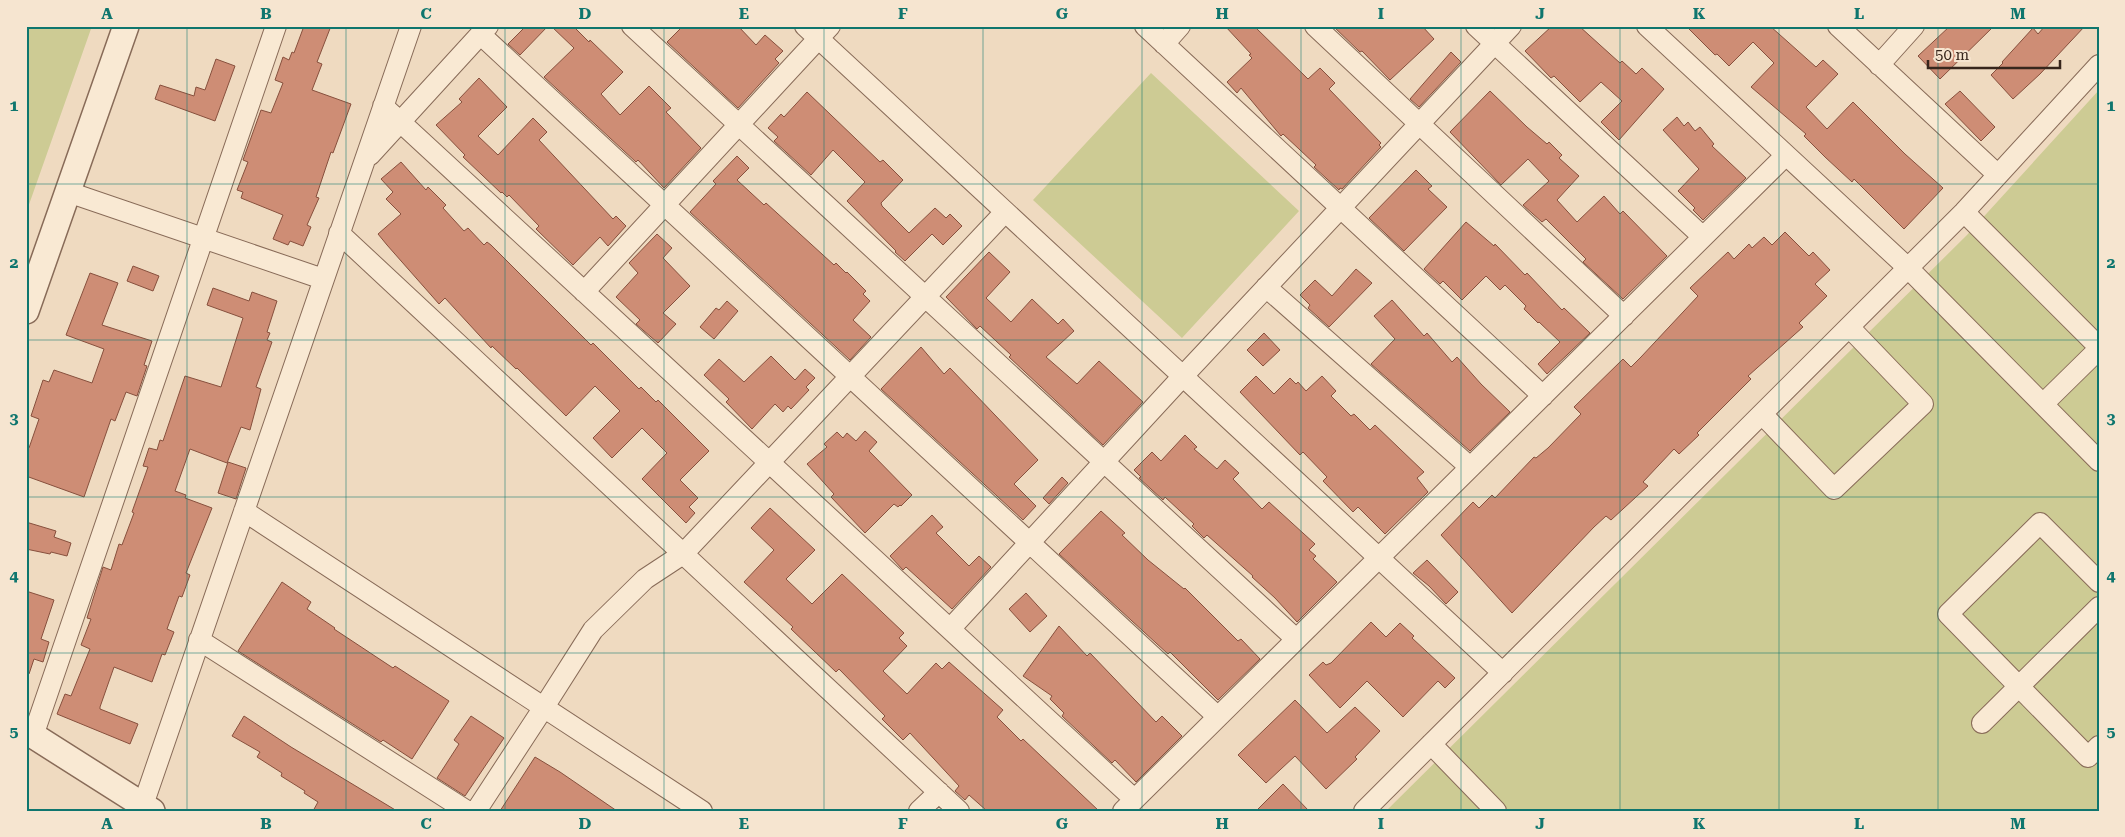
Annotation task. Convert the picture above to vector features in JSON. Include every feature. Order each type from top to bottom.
[{"type":"street","points":[[26,311],[126,26]]},
{"type":"street","points":[[276,26],[30,733],[148,808],[199,640],[411,26]]},
{"type":"street","points":[[632,26],[1296,639]]},
{"type":"street","points":[[1145,26],[1543,396]]},
{"type":"street","points":[[1164,44],[1180,26]]},
{"type":"street","points":[[1315,26],[1624,316]]},
{"type":"street","points":[[1476,26],[1703,237]]},
{"type":"street","points":[[950,629],[1183,376],[1511,26]]},
{"type":"street","points":[[1647,26],[1908,268],[2099,461]]},
{"type":"street","points":[[1838,26],[1998,175]]},
{"type":"street","points":[[1879,65],[1914,26]]},
{"type":"street","points":[[364,162],[484,30],[664,205],[1218,716]]},
{"type":"street","points":[[584,292],[738,125],[818,30],[1005,212],[1503,673]]},
{"type":"street","points":[[1364,811],[1964,212],[2099,65]]},
{"type":"street","points":[[383,106],[950,629],[1129,805],[1786,155]]},
{"type":"street","points":[[68,192],[324,279]]},
{"type":"street","points":[[476,811],[593,630],[645,579],[683,554],[1005,212]]},
{"type":"street","points":[[1964,212],[2099,348],[2042,404]]},
{"type":"street","points":[[339,233],[959,811]]},
{"type":"street","points":[[1266,288],[1470,467]]},
{"type":"street","points":[[1762,414],[1834,489],[1923,404],[1849,327]]},
{"type":"street","points":[[244,511],[702,811]]},
{"type":"street","points":[[2099,582],[2040,523],[1948,614],[2088,757],[2099,746]]},
{"type":"street","points":[[1982,722],[2099,607]]},
{"type":"street","points":[[199,640],[467,811]]},
{"type":"street","points":[[1431,744],[1496,811]]},
{"type":"street","points":[[920,811],[939,792]]},
{"type":"shaded area","points":[[26,26],[92,26],[26,213]]},
{"type":"shaded area","points":[[1151,73],[1299,211],[1182,338],[1033,200]]},
{"type":"shaded area","points":[[2099,90],[2099,811],[1386,811],[1967,235]]},
{"type":"building","points":[[304,26],[331,26],[317,62],[322,64],[312,90],[351,104],[333,153],[331,152],[316,197],[319,198],[307,225],[311,227],[303,246],[290,241],[288,245],[273,239],[283,215],[241,198],[243,192],[237,190],[248,162],[243,160],[261,110],[271,113],[283,83],[275,80],[283,57],[289,60],[292,52],[294,53]]},
{"type":"building","points":[[526,26],[548,26],[520,55],[508,44]]},
{"type":"building","points":[[551,26],[573,26],[623,72],[601,94],[620,115],[649,86],[671,108],[666,112],[701,148],[664,188],[638,160],[636,162],[544,77],[574,48]]},
{"type":"building","points":[[683,26],[738,26],[756,45],[765,35],[783,51],[775,59],[779,63],[738,108],[667,42]]},
{"type":"building","points":[[1225,26],[1254,26],[1308,79],[1320,68],[1335,83],[1329,89],[1381,143],[1379,145],[1381,147],[1342,189],[1340,188],[1339,190],[1314,167],[1316,165],[1283,134],[1281,136],[1241,88],[1237,93],[1227,82],[1252,58],[1249,55],[1251,54]]},
{"type":"building","points":[[1333,26],[1422,26],[1434,39],[1390,80],[1362,51],[1360,52]]},
{"type":"building","points":[[1552,26],[1579,26],[1620,63],[1622,61],[1636,74],[1642,68],[1664,89],[1619,140],[1601,122],[1622,101],[1601,82],[1580,102],[1554,76],[1551,78],[1525,51]]},
{"type":"building","points":[[1686,26],[1770,26],[1816,67],[1823,60],[1838,74],[1806,107],[1827,129],[1853,102],[1905,154],[1943,188],[1904,229],[1854,179],[1852,182],[1825,157],[1804,136],[1806,134],[1751,87],[1774,63],[1753,42],[1729,66]]},
{"type":"building","points":[[1950,26],[1994,26],[1940,79],[1918,56]]},
{"type":"building","points":[[2045,26],[2085,26],[2040,74],[2013,99],[1991,75],[2033,28],[2038,34]]},
{"type":"building","points":[[1451,52],[1461,62],[1419,107],[1410,99]]},
{"type":"building","points":[[216,59],[235,66],[215,121],[155,99],[160,85],[194,96],[196,87],[205,90]]},
{"type":"building","points":[[479,78],[507,107],[478,136],[498,155],[533,118],[547,132],[539,140],[613,219],[616,216],[626,226],[608,246],[600,237],[573,265],[536,229],[539,226],[509,195],[507,197],[501,193],[463,157],[465,155],[436,125],[462,102],[459,99]]},
{"type":"building","points":[[1490,91],[1527,127],[1547,144],[1549,142],[1562,155],[1559,158],[1579,176],[1557,200],[1577,222],[1604,196],[1620,214],[1623,211],[1667,256],[1623,299],[1583,262],[1586,259],[1546,219],[1542,222],[1523,205],[1549,181],[1528,159],[1501,185],[1450,132]]},
{"type":"building","points":[[1960,91],[1995,127],[1981,141],[1945,104]]},
{"type":"building","points":[[807,92],[880,162],[883,160],[903,180],[881,203],[909,233],[935,208],[946,218],[950,214],[962,226],[943,245],[932,234],[905,261],[847,201],[865,182],[833,150],[811,175],[774,141],[778,137],[768,128],[781,114],[784,117]]},
{"type":"building","points":[[1677,117],[1684,126],[1688,122],[1695,131],[1700,127],[1714,144],[1712,146],[1746,178],[1703,220],[1693,210],[1695,208],[1678,191],[1699,169],[1663,130]]},
{"type":"building","points":[[737,156],[749,168],[737,180],[764,205],[766,203],[834,265],[836,263],[847,272],[866,291],[863,294],[870,301],[853,320],[871,337],[850,360],[690,212],[716,184],[713,181]]},
{"type":"building","points":[[401,162],[426,190],[428,187],[446,205],[443,208],[464,231],[468,228],[484,245],[487,242],[491,245],[591,345],[593,343],[639,389],[641,387],[656,402],[658,400],[709,451],[680,480],[698,498],[689,507],[695,513],[686,523],[642,479],[667,453],[642,428],[612,458],[593,438],[620,411],[595,386],[566,416],[517,368],[492,346],[491,348],[445,298],[439,304],[378,234],[401,214],[386,199],[393,192],[381,179]]},
{"type":"building","points":[[1416,170],[1432,186],[1428,189],[1447,207],[1404,251],[1369,218]]},
{"type":"building","points":[[1466,222],[1494,246],[1495,244],[1525,275],[1527,273],[1562,310],[1564,308],[1590,333],[1547,374],[1538,364],[1560,342],[1524,309],[1526,306],[1505,285],[1500,290],[1486,276],[1462,300],[1443,281],[1440,284],[1424,269]]},
{"type":"building","points":[[1785,232],[1809,256],[1813,252],[1830,270],[1815,284],[1827,296],[1799,323],[1803,327],[1748,376],[1751,379],[1697,433],[1699,435],[1679,454],[1674,449],[1643,482],[1648,486],[1611,520],[1606,516],[1594,527],[1512,613],[1441,535],[1473,502],[1479,508],[1492,495],[1495,498],[1534,457],[1536,458],[1548,448],[1581,414],[1574,407],[1623,359],[1631,367],[1698,296],[1690,288],[1728,252],[1734,259],[1749,244],[1752,248],[1764,237],[1772,245]]},
{"type":"building","points":[[657,234],[672,248],[663,258],[690,286],[663,313],[676,324],[658,343],[636,324],[640,320],[616,297],[638,273],[629,263]]},
{"type":"building","points":[[989,252],[1010,272],[986,298],[1011,322],[1032,299],[1058,324],[1063,319],[1074,331],[1046,357],[1077,384],[1099,361],[1143,402],[1103,445],[1009,357],[1011,355],[980,326],[977,329],[946,297]]},
{"type":"building","points":[[133,266],[159,276],[153,291],[127,281]]},
{"type":"building","points":[[1356,269],[1372,283],[1329,327],[1308,308],[1310,305],[1300,295],[1315,280],[1332,296]]},
{"type":"building","points":[[90,273],[118,283],[102,325],[152,341],[144,365],[147,366],[137,396],[126,392],[115,421],[111,419],[84,497],[26,476],[26,447],[29,448],[39,419],[31,416],[43,380],[49,382],[54,370],[92,383],[104,349],[66,335]]},
{"type":"building","points":[[213,288],[249,301],[252,292],[277,301],[267,332],[270,333],[267,340],[272,342],[256,387],[261,389],[250,430],[241,427],[227,463],[190,449],[175,491],[186,495],[185,498],[212,508],[186,573],[190,575],[182,597],[179,596],[167,629],[174,632],[165,655],[162,654],[152,682],[114,667],[100,707],[100,709],[138,724],[130,744],[57,714],[65,694],[71,696],[90,649],[81,645],[91,619],[87,618],[103,567],[111,570],[119,544],[122,545],[148,467],[143,466],[149,448],[157,450],[160,440],[163,441],[185,376],[221,387],[243,318],[207,305]]},
{"type":"building","points":[[1392,300],[1424,336],[1427,333],[1452,362],[1457,357],[1510,412],[1470,451],[1371,364],[1395,339],[1374,316]]},
{"type":"building","points":[[727,301],[738,311],[714,339],[700,327],[716,308],[719,310]]},
{"type":"building","points":[[1264,333],[1280,350],[1263,366],[1247,350]]},
{"type":"building","points":[[921,347],[944,374],[950,368],[1038,460],[1014,484],[1036,506],[1023,520],[881,389]]},
{"type":"building","points":[[771,356],[795,380],[805,369],[815,378],[806,387],[809,390],[791,409],[788,406],[783,412],[775,404],[752,429],[726,402],[729,399],[704,375],[719,359],[744,382]]},
{"type":"building","points":[[1256,376],[1274,394],[1290,378],[1296,384],[1298,382],[1306,391],[1322,376],[1336,391],[1331,396],[1351,416],[1354,414],[1370,430],[1375,425],[1424,472],[1417,478],[1428,492],[1385,534],[1358,507],[1353,512],[1323,481],[1327,477],[1303,452],[1300,455],[1240,392]]},
{"type":"building","points":[[865,431],[877,442],[869,451],[912,495],[901,506],[898,507],[894,504],[865,533],[831,497],[834,494],[807,464],[827,447],[824,444],[837,432],[843,438],[847,433],[856,441]]},
{"type":"building","points":[[1185,435],[1197,447],[1194,449],[1217,469],[1225,460],[1239,473],[1233,479],[1262,509],[1269,502],[1315,544],[1309,550],[1316,556],[1313,559],[1337,582],[1297,622],[1253,576],[1207,535],[1204,538],[1192,526],[1194,524],[1165,497],[1163,500],[1139,478],[1141,477],[1134,470],[1152,452],[1161,461]]},
{"type":"building","points":[[228,462],[246,468],[236,499],[218,493]]},
{"type":"building","points":[[1062,477],[1068,483],[1049,504],[1043,498]]},
{"type":"building","points":[[770,508],[815,550],[786,579],[812,604],[842,574],[904,633],[899,638],[907,646],[883,671],[907,694],[936,663],[942,669],[949,662],[1003,710],[997,717],[1021,741],[1023,739],[1099,811],[987,811],[969,795],[965,800],[955,791],[959,786],[910,733],[903,740],[882,719],[885,716],[839,669],[836,672],[791,629],[793,627],[744,582],[774,550],[751,528]]},
{"type":"building","points":[[1101,511],[1125,533],[1122,535],[1148,560],[1185,588],[1238,641],[1241,639],[1260,659],[1218,700],[1170,652],[1168,654],[1059,554]]},
{"type":"building","points":[[932,515],[943,527],[936,533],[969,566],[979,556],[991,567],[952,609],[906,567],[903,570],[890,556]]},
{"type":"building","points":[[26,522],[56,531],[54,537],[71,543],[67,556],[26,549]]},
{"type":"building","points":[[1427,560],[1458,592],[1446,604],[1413,573]]},
{"type":"building","points":[[282,582],[311,602],[307,609],[334,629],[393,668],[395,666],[449,701],[412,759],[383,740],[381,742],[238,651]]},
{"type":"building","points":[[26,591],[54,600],[41,639],[49,642],[43,662],[34,659],[29,674],[26,674]]},
{"type":"building","points":[[1026,593],[1047,616],[1030,632],[1009,609]]},
{"type":"building","points":[[1371,622],[1386,637],[1400,623],[1414,636],[1412,638],[1455,678],[1445,688],[1438,681],[1403,717],[1367,681],[1340,708],[1309,675],[1323,662],[1326,665],[1331,663]]},
{"type":"building","points":[[1059,626],[1087,656],[1090,653],[1156,722],[1162,716],[1182,736],[1136,782],[1115,760],[1112,763],[1062,716],[1064,713],[1050,699],[1052,696],[1023,676]]},
{"type":"building","points":[[1295,700],[1327,733],[1355,707],[1380,731],[1355,757],[1357,759],[1326,789],[1295,756],[1266,783],[1238,755]]},
{"type":"building","points":[[244,716],[291,747],[397,811],[313,811],[318,802],[304,793],[305,791],[281,776],[282,773],[257,757],[260,752],[232,736]]},
{"type":"building","points":[[471,716],[504,738],[465,796],[437,778],[459,744],[454,740]]},
{"type":"building","points":[[535,757],[560,772],[617,811],[500,811]]},
{"type":"building","points":[[1283,784],[1309,811],[1256,811]]}]
